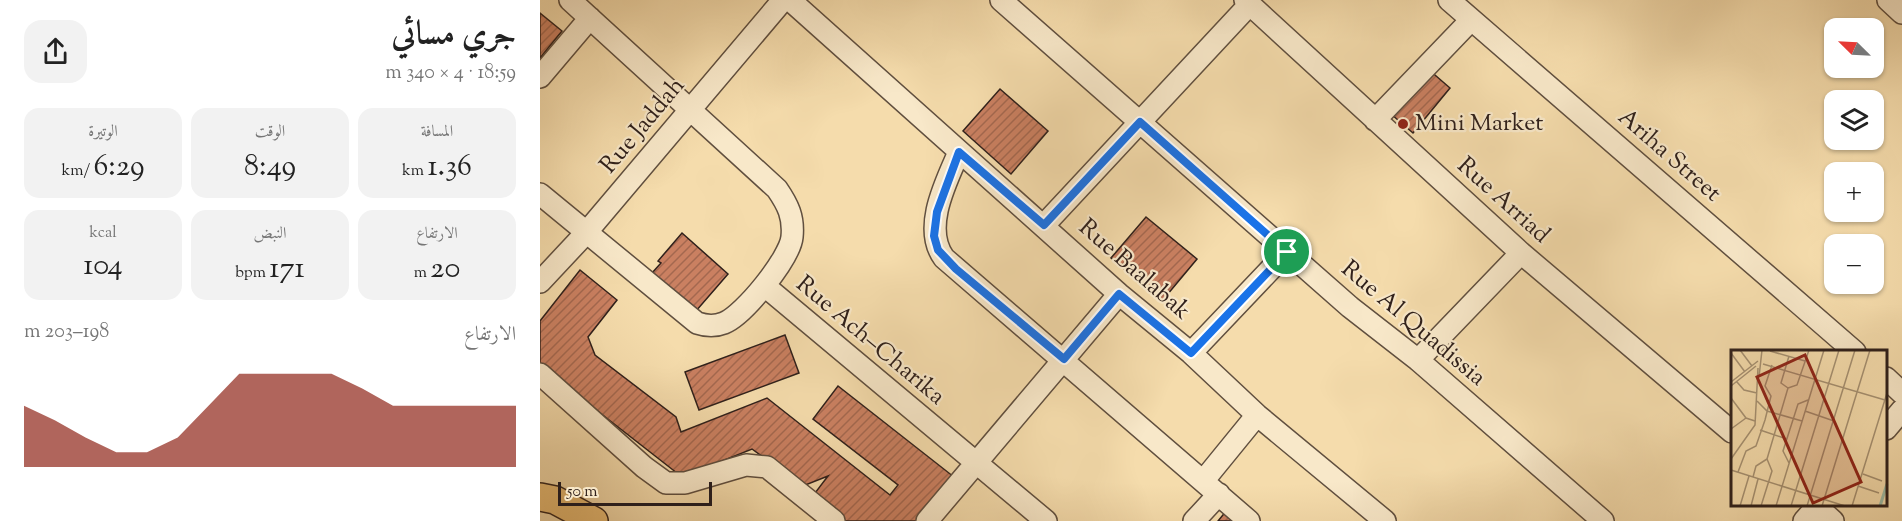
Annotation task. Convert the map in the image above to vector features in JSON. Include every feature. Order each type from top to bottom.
[{"type":"main road","points":[[545,494],[594,521]]},
{"type":"street","name":"Rue Ach–Charika","points":[[570,0],[777,189],[790,208],[792,240],[766,287],[1046,521]]},
{"type":"street","name":"Rue Jaddah","points":[[540,282],[585,234],[783,0]]},
{"type":"street","name":"Rue Baalabak","points":[[790,0],[1119,294],[1191,353],[1257,415],[1385,521]]},
{"type":"street","name":"Rue Al Quadissia","points":[[1001,0],[1287,252],[1418,360],[1603,521]]},
{"type":"street","name":"Ariha Street","points":[[1449,0],[1854,350]]},
{"type":"street","points":[[1888,0],[1902,13]]},
{"type":"street","points":[[1044,225],[1247,2]]},
{"type":"street","name":"Rue Arriad","points":[[1247,2],[1521,253],[1731,431]]},
{"type":"street","points":[[540,77],[590,18]]},
{"type":"street","points":[[1374,120],[1471,20]]},
{"type":"street","points":[[959,152],[937,212],[934,236],[938,250],[956,269],[1064,359],[1249,521]]},
{"type":"street","points":[[540,194],[585,234],[697,323],[709,326],[726,323],[766,287]]},
{"type":"street","points":[[1191,353],[1287,252]]},
{"type":"street","points":[[1418,360],[1521,253]]},
{"type":"street","points":[[927,521],[1119,294]]},
{"type":"street","points":[[540,374],[644,467],[666,483],[685,483],[747,465],[767,467],[834,521]]},
{"type":"street","points":[[1887,379],[1902,393]]},
{"type":"street","points":[[1887,428],[1902,410]]},
{"type":"street","points":[[1194,521],[1212,487],[1257,415]]},
{"type":"street","points":[[1813,509],[1833,521]]},
{"type":"building","points":[[540,13],[562,31],[540,58]]},
{"type":"building","points":[[1428,69],[1450,88],[1413,133],[1391,114]]},
{"type":"building","points":[[1000,89],[1048,131],[1011,174],[963,131]]},
{"type":"building","points":[[1146,217],[1197,259],[1162,301],[1111,258]]},
{"type":"building","points":[[682,233],[728,274],[696,311],[652,273],[661,263],[658,261]]},
{"type":"building","points":[[580,270],[617,300],[588,337],[595,355],[676,417],[681,432],[767,398],[890,495],[898,485],[813,419],[838,386],[954,477],[919,521],[843,521],[812,497],[828,476],[803,486],[752,449],[682,477],[540,366],[540,321]]},
{"type":"building","points":[[785,335],[799,373],[699,410],[685,372]]},
{"type":"building","points":[[1227,510],[1240,521],[1218,521]]},
{"type":"place","name":"Mini Market","points":[[1403,124]]},
{"type":"route","points":[[1140,122],[1287,252],[1191,353],[1119,294],[1064,359],[944,258],[938,250],[934,236],[937,212],[959,152],[1044,225],[1140,122]]}]
